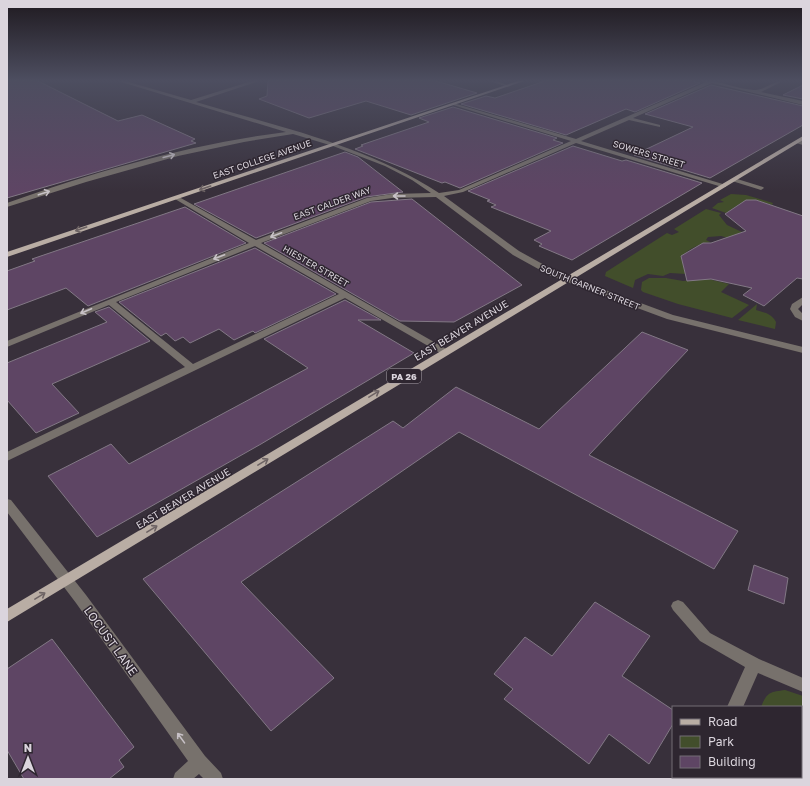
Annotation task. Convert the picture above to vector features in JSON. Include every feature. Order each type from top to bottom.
[{"type":"main road","name":"EAST COLLEGE AVENUE","points":[[7,255],[415,118]]},
{"type":"main road","name":"EAST BEAVER AVENUE","points":[[7,616],[567,279],[801,141]]},
{"type":"street","name":"SOUTH GARNER STREET","points":[[244,118],[335,145],[406,175],[438,194],[516,253],[567,279],[670,317],[803,350]]},
{"type":"street","name":"SOWERS STREET","points":[[499,118],[724,186]]},
{"type":"street","points":[[628,118],[658,126]]},
{"type":"street","name":"EAST CALDER WAY","points":[[7,344],[110,301],[369,199],[387,196],[438,194],[460,191],[628,118]]},
{"type":"street","points":[[7,205],[62,187],[195,149],[245,139],[295,133]]},
{"type":"street","points":[[734,180],[761,188]]},
{"type":"street","name":"HIESTER STREET","points":[[177,198],[445,352]]},
{"type":"street","points":[[7,457],[346,294]]},
{"type":"street","points":[[803,300],[795,306],[794,309],[798,315],[803,318]]},
{"type":"street","points":[[110,301],[192,368]]},
{"type":"street","name":"LOCUST LANE","points":[[7,503],[199,762],[215,779]]},
{"type":"street","points":[[678,606],[705,637],[754,664],[803,685]]},
{"type":"street","points":[[735,706],[754,664]]},
{"type":"street","points":[[181,779],[199,762]]},
{"type":"green space","points":[[731,194],[746,195],[773,203],[772,205],[752,200],[747,201],[726,213],[712,208],[718,203],[724,202],[720,200]]},
{"type":"green space","points":[[706,209],[721,213],[719,215],[727,225],[742,232],[733,239],[721,236],[708,237],[706,240],[710,242],[698,245],[686,252],[681,258],[688,270],[686,274],[670,273],[663,276],[648,274],[635,280],[633,288],[605,276],[606,272],[667,233],[672,235],[679,232],[674,229]]},
{"type":"green space","points":[[649,278],[666,278],[683,281],[708,279],[729,284],[721,292],[749,305],[732,318],[678,304],[643,292],[641,290],[642,282]]},
{"type":"green space","points":[[757,304],[756,310],[768,314],[774,319],[776,322],[775,329],[738,320]]},
{"type":"green space","points":[[785,690],[803,696],[803,779],[732,779],[802,778],[802,706],[761,706],[765,698],[776,691]]},
{"type":"building","points":[[7,118],[111,118],[118,121],[131,118],[148,118],[195,139],[191,141],[196,143],[7,198]]},
{"type":"building","points":[[419,118],[489,118],[557,138],[553,140],[563,143],[460,188],[445,182],[442,183],[355,149],[363,146],[361,145],[429,122]]},
{"type":"building","points":[[507,118],[606,118],[566,135]]},
{"type":"building","points":[[659,118],[803,118],[803,125],[710,178],[634,155],[693,127]]},
{"type":"building","points":[[573,146],[702,183],[572,260],[539,246],[542,244],[534,240],[551,231],[491,207],[496,205],[487,201],[490,200],[468,191]]},
{"type":"building","points":[[345,152],[358,157],[403,192],[366,197],[256,238],[194,204]]},
{"type":"building","points":[[412,199],[522,285],[454,322],[400,321],[264,243],[371,202]]},
{"type":"building","points":[[746,200],[756,200],[803,216],[803,279],[797,278],[764,306],[743,295],[752,288],[711,279],[687,281],[681,256],[703,243],[711,243],[746,231],[725,214]]},
{"type":"building","points":[[185,207],[246,243],[88,306],[66,288],[7,310],[7,271],[35,261],[32,259]]},
{"type":"building","points":[[255,248],[336,294],[255,333],[253,331],[234,340],[219,329],[190,343],[183,337],[175,341],[166,333],[161,336],[119,302]]},
{"type":"building","points":[[345,300],[381,320],[358,320],[414,353],[261,444],[97,537],[48,476],[111,444],[129,464],[308,368],[264,339]]},
{"type":"building","points":[[109,307],[150,341],[52,384],[79,413],[36,433],[7,400],[7,363],[107,322],[95,312]]},
{"type":"building","points":[[642,332],[688,350],[589,455],[738,531],[714,569],[459,432],[241,582],[334,678],[271,731],[143,579],[393,421],[403,428],[456,387],[539,429]]},
{"type":"building","points":[[754,565],[788,578],[784,604],[748,590]]},
{"type":"building","points":[[595,602],[650,636],[622,676],[672,709],[672,726],[649,764],[609,734],[589,764],[504,699],[513,689],[494,674],[525,637],[552,656]]},
{"type":"building","points":[[52,639],[134,747],[119,760],[124,767],[109,779],[24,779],[7,750],[7,669]]}]
